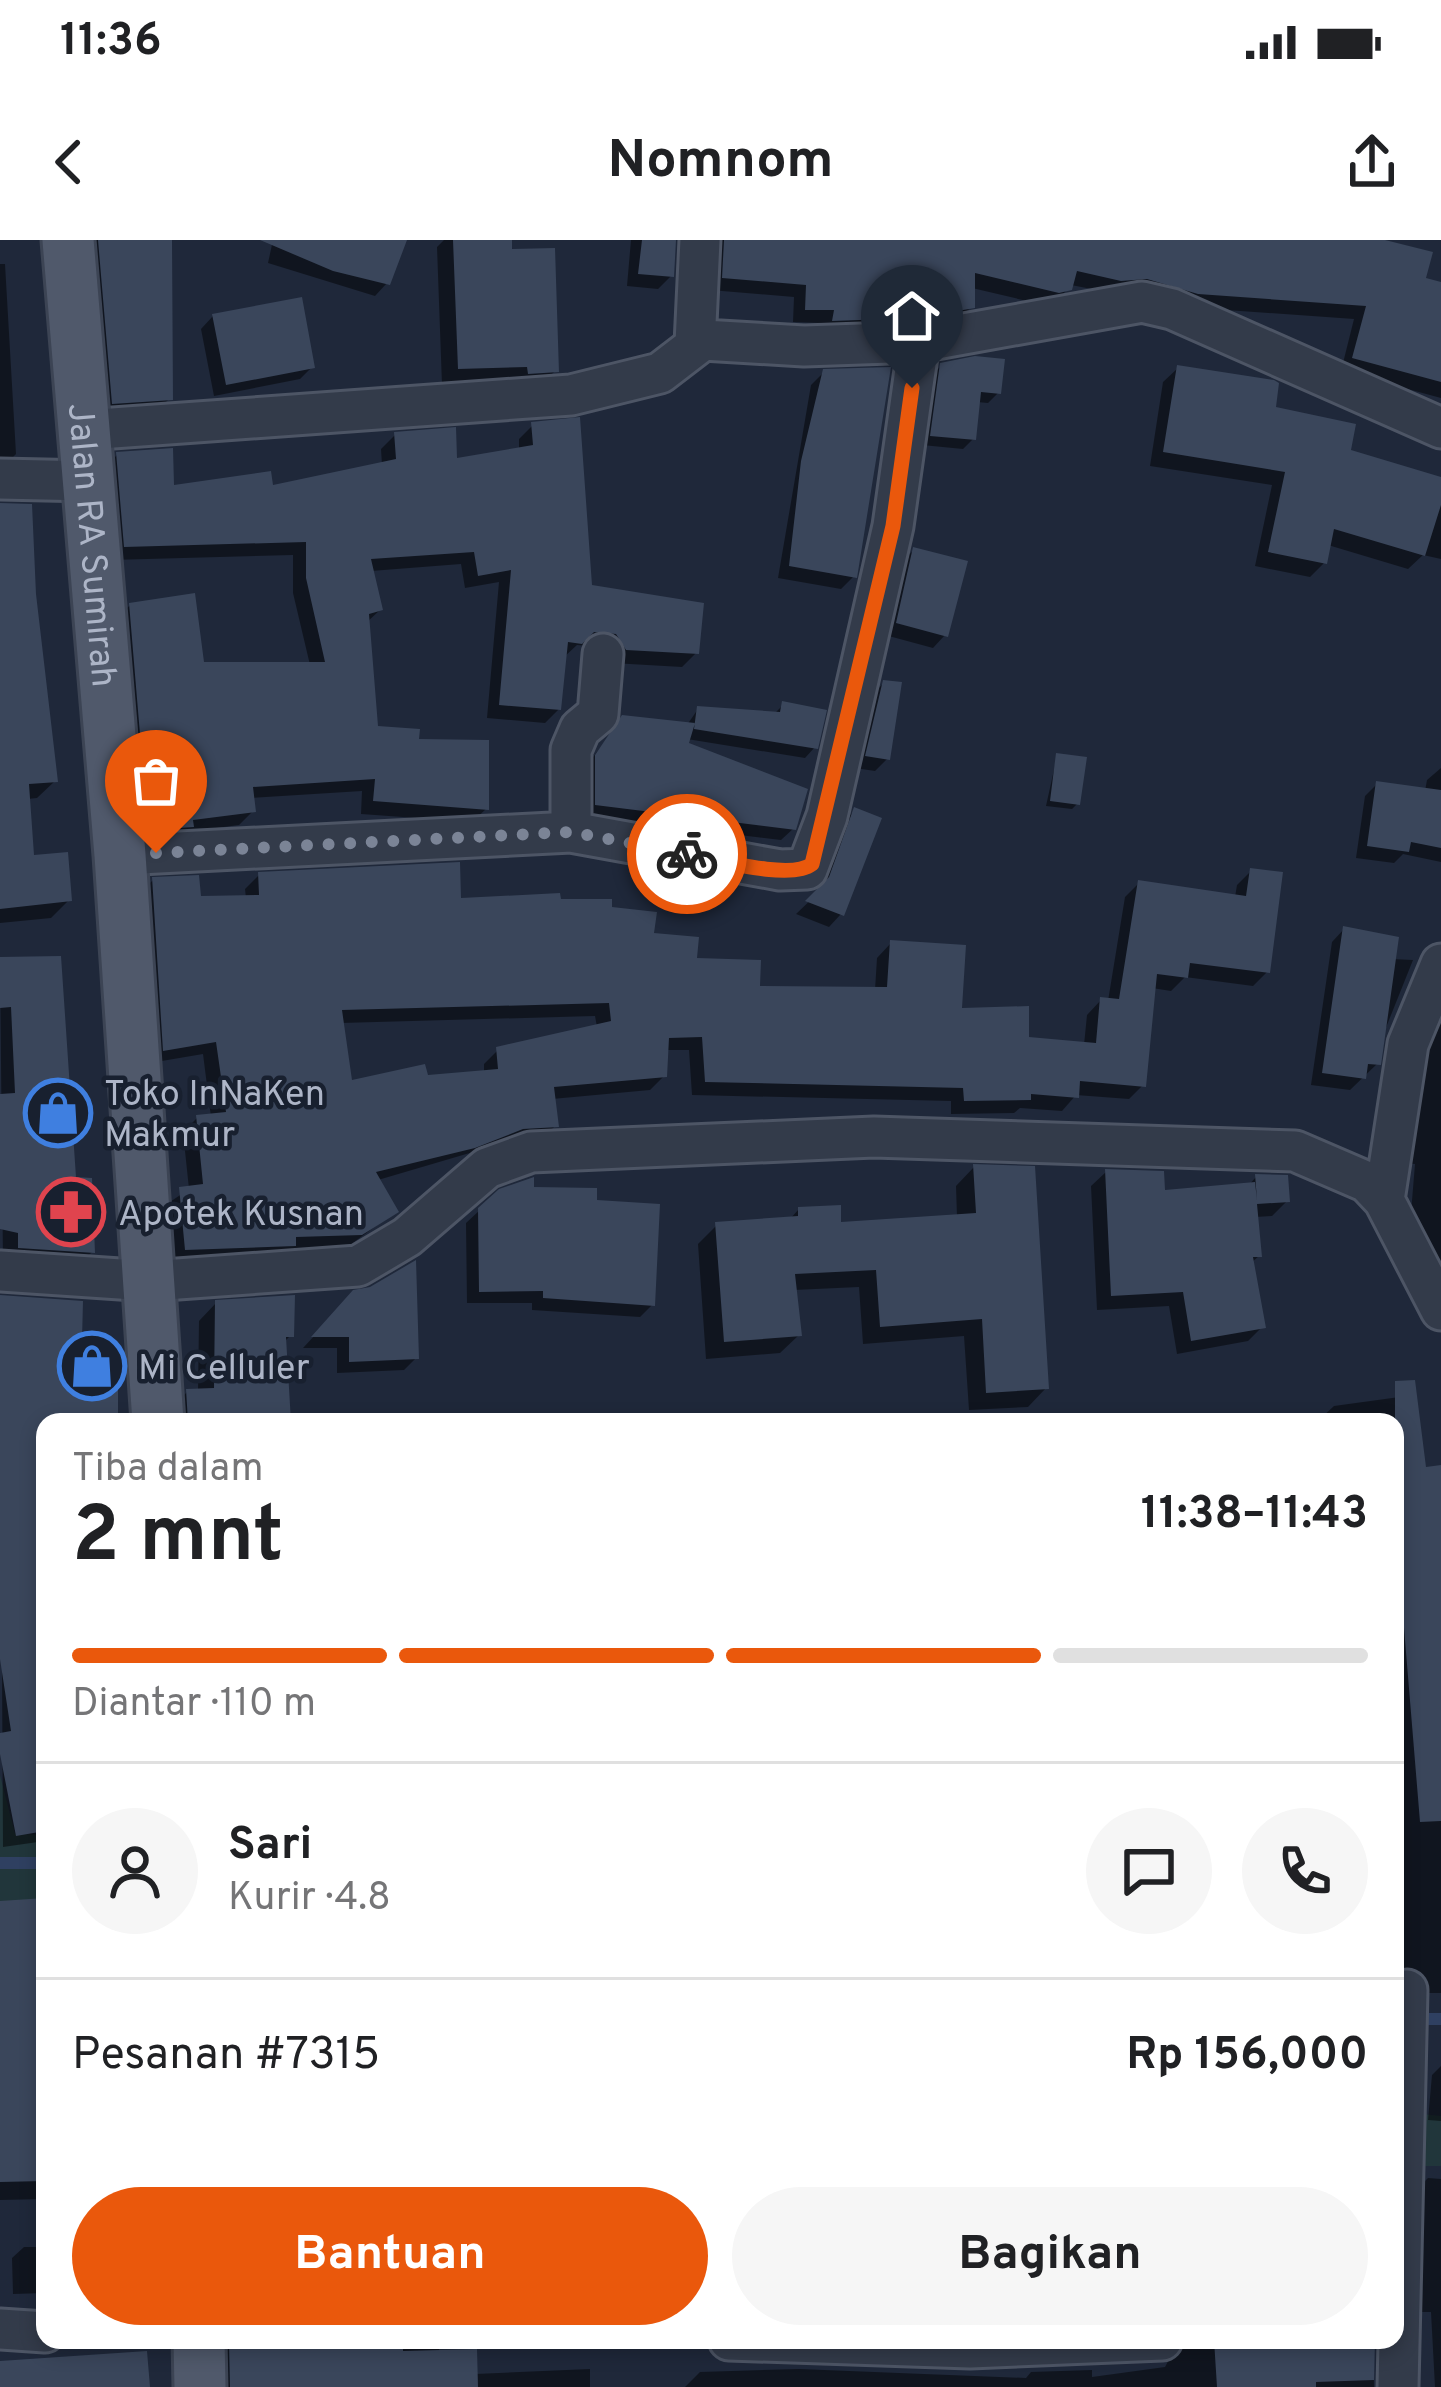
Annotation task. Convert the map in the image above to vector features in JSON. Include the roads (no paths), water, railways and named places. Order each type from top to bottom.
[{"type":"main road","name":"Jalan RA Sumirah","points":[[68,240],[120,855],[157,1413]]},
{"type":"main road","points":[[200,2349],[200,2387]]},
{"type":"street","points":[[695,344],[700,240]]},
{"type":"street","points":[[86,430],[571,395],[660,374],[695,344],[919,342],[1121,302],[1158,304],[1441,428]]},
{"type":"street","points":[[120,855],[571,832],[780,870],[799,871],[812,864],[893,526],[919,342]]},
{"type":"street","points":[[0,479],[90,481]]},
{"type":"street","points":[[571,832],[571,750],[580,729],[598,714],[603,655]]},
{"type":"street","points":[[1384,1200],[1408,1044],[1441,964]]},
{"type":"street","points":[[0,1271],[150,1281],[358,1266],[407,1237],[487,1168],[531,1152],[874,1137],[1254,1147],[1295,1151],[1367,1183],[1384,1200],[1441,1310]]},
{"type":"street","points":[[1404,2131],[1411,2001]]},
{"type":"street","points":[[0,2329],[36,2331]]},
{"type":"street","points":[[1397,2349],[1398,2387]]},
{"type":"waterway","points":[[0,1863],[36,1863]]},
{"type":"waterway","points":[[1412,2019],[1441,2019]]},
{"type":"place","name":"Toko InNaKen Makmur","points":[[58,1113]]},
{"type":"place","name":"Apotek Kusnan","points":[[71,1212]]},
{"type":"place","name":"Mi Celluler","points":[[92,1366]]}]
